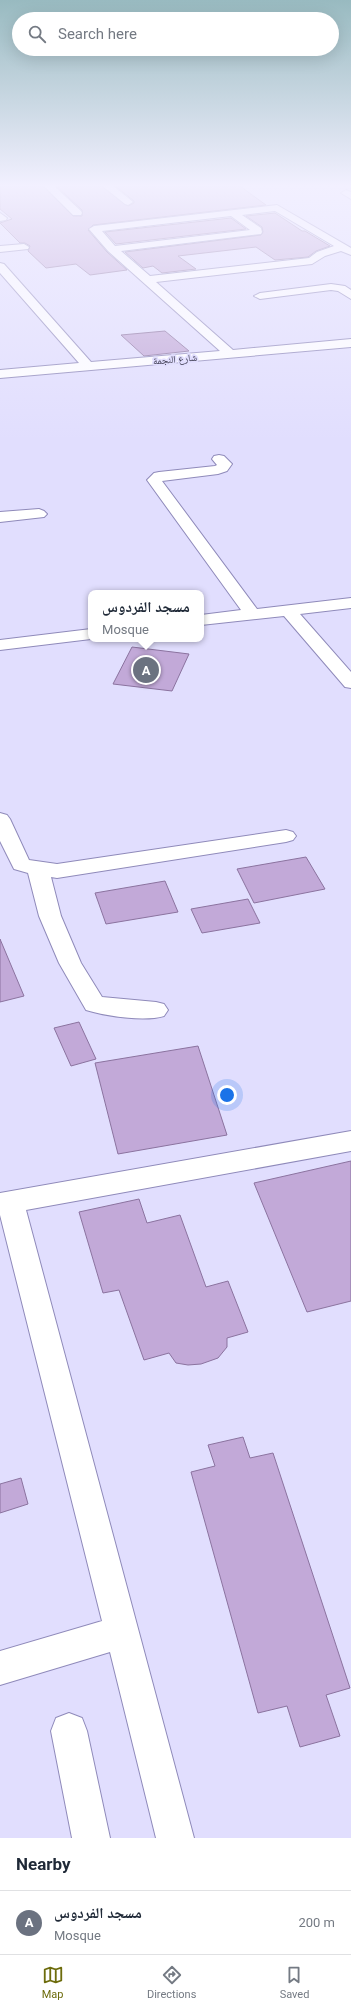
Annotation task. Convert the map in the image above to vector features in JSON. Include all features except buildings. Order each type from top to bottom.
[{"type":"street","points":[[3,270],[88,366]]},
{"type":"street","points":[[136,270],[231,354]]},
{"type":"street","points":[[148,280],[236,270]]},
{"type":"street","points":[[260,296],[331,287],[341,288],[351,296]]},
{"type":"street","name":"شارع النجمة","points":[[3,374],[351,343]]},
{"type":"street","points":[[0,362],[3,374]]},
{"type":"street","points":[[219,459],[225,464],[218,470],[159,476],[154,480],[252,614]]},
{"type":"street","points":[[0,517],[39,514]]},
{"type":"street","points":[[204,620],[351,603]]},
{"type":"street","points":[[288,610],[351,683]]},
{"type":"street","points":[[0,645],[88,634]]},
{"type":"street","points":[[0,818],[21,864],[38,869],[57,870],[94,866],[286,836]]},
{"type":"street","points":[[38,869],[53,922],[70,963],[94,1004],[156,1010]]},
{"type":"street","points":[[174,1838],[122,1632],[5,1203],[351,1141]]},
{"type":"street","points":[[0,1668],[122,1632]]},
{"type":"street","points":[[69,1731],[91,1838]]},
{"type":"place","name":"مسجد الفردوس","points":[[146,670]]}]
